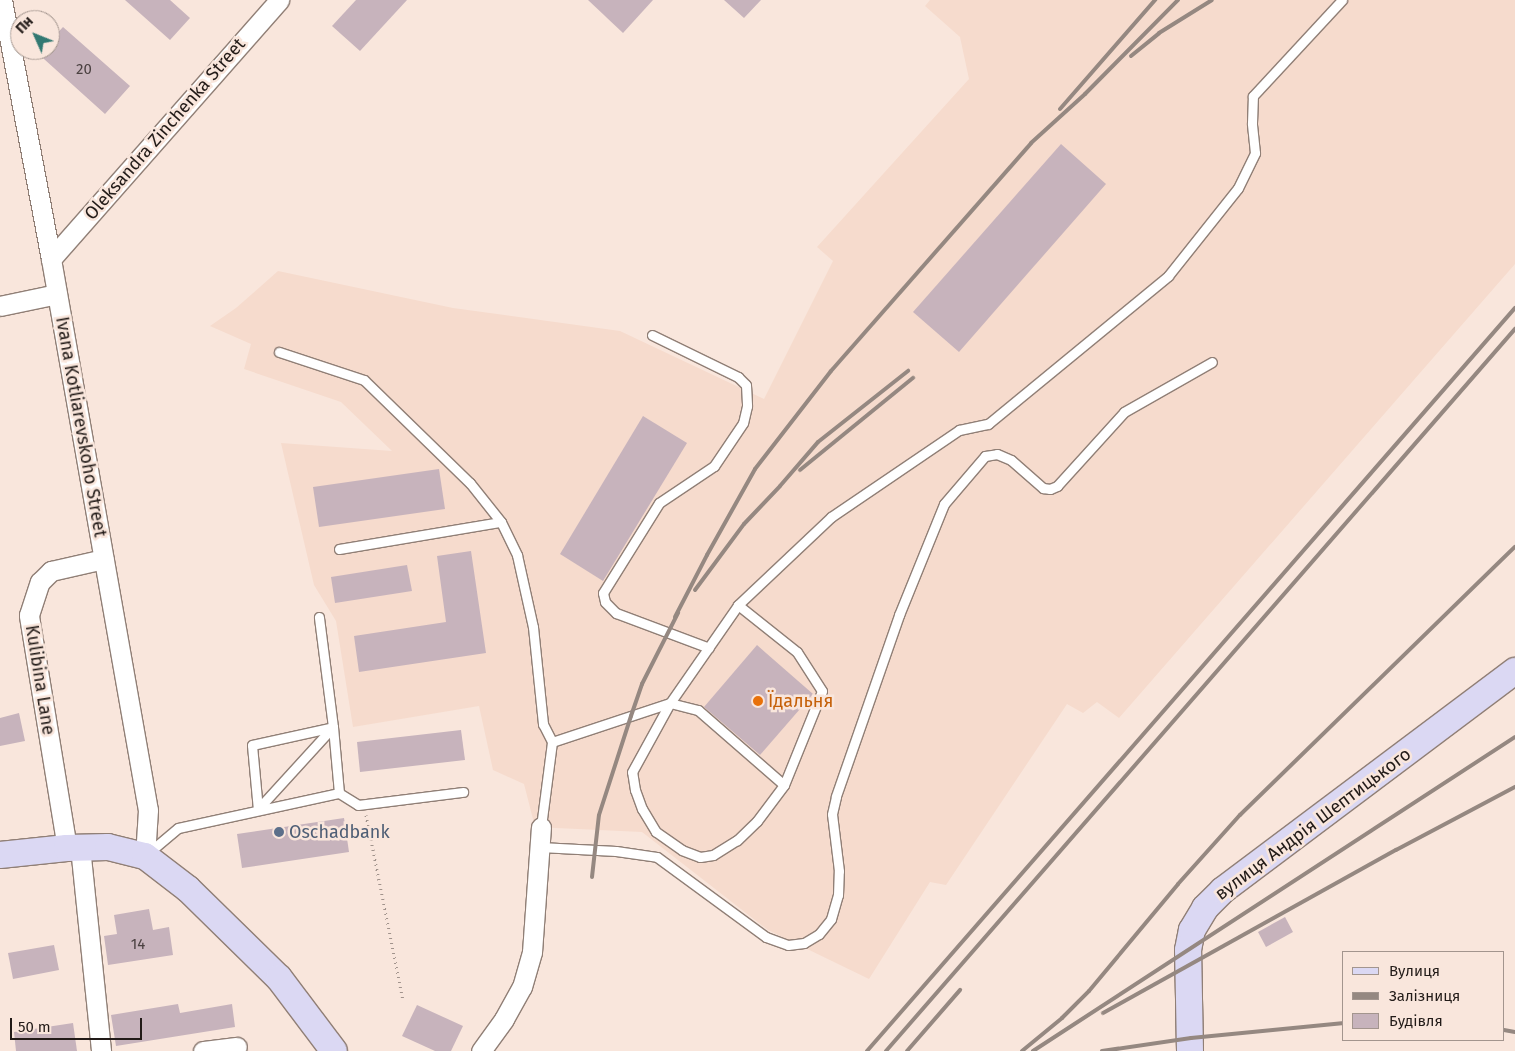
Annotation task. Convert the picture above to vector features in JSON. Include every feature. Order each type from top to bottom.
[{"type":"main road","name":"вулиця Андрія Шептицького","points":[[1190,1051],[1188,950],[1192,930],[1204,908],[1223,890],[1515,671]]},
{"type":"main road","points":[[10,854],[74,847],[108,846],[145,856],[188,889],[279,978],[334,1051]]},
{"type":"street","name":"Ivana Kotliarevskoho Street","points":[[2,0],[51,259],[148,810],[145,856]]},
{"type":"street","name":"Oleksandra Zinchenka Street","points":[[51,259],[279,0]]},
{"type":"street","points":[[0,306],[57,294]]},
{"type":"street","name":"Kulibina Lane","points":[[74,847],[29,615],[40,582],[51,571],[104,559]]},
{"type":"street","points":[[481,1051],[504,1019],[522,987],[532,952],[541,828]]},
{"type":"street","points":[[74,847],[101,1051]]},
{"type":"street","points":[[0,871],[10,854]]},
{"type":"street","points":[[203,1051],[237,1046]]},
{"type":"lane","points":[[738,605],[797,652],[822,691],[784,785],[757,821],[737,840],[713,855],[700,857],[682,850],[656,832],[642,809],[635,790],[632,772],[670,703],[738,605],[831,517],[959,430],[988,424],[1168,276],[1238,188],[1256,154],[1252,122],[1253,96],[1342,0]]},
{"type":"lane","points":[[652,336],[738,377],[746,385],[747,406],[743,423],[714,466],[659,503],[603,593],[606,602],[616,613],[709,648]]},
{"type":"lane","points":[[279,352],[364,380],[470,482],[501,522],[517,555],[533,627],[544,724],[552,742],[541,828]]},
{"type":"lane","points":[[540,847],[616,850],[656,857],[766,937],[788,945],[804,943],[819,934],[831,919],[838,895],[839,871],[832,814],[836,796],[899,615],[944,504],[985,456],[997,454],[1011,460],[1043,488],[1050,489],[1057,486],[1124,412],[1212,362]]},
{"type":"lane","points":[[339,549],[501,522]]},
{"type":"lane","points":[[319,617],[339,793]]},
{"type":"lane","points":[[552,742],[670,703],[698,710],[784,785]]},
{"type":"lane","points":[[258,810],[333,727]]},
{"type":"lane","points":[[258,810],[252,745],[333,727]]},
{"type":"lane","points":[[145,856],[178,828],[339,793],[358,805],[464,792]]},
{"type":"path","points":[[364,804],[403,1001]]},
{"type":"shaded area","points":[[930,0],[1515,0],[1515,264],[1119,718],[1097,702],[1083,713],[1067,704],[946,885],[930,882],[869,979],[768,930],[642,832],[535,827],[524,784],[493,770],[479,706],[353,727],[336,621],[314,585],[281,443],[392,451],[341,402],[244,369],[251,344],[210,326],[236,308],[278,271],[453,308],[620,331],[764,399],[833,261],[817,247],[969,79],[960,37],[925,6]]},
{"type":"building","points":[[125,0],[170,0],[190,18],[170,40]]},
{"type":"building","points":[[356,0],[407,0],[360,51],[332,26]]},
{"type":"building","points":[[588,0],[653,0],[623,33]]},
{"type":"building","points":[[724,0],[761,0],[744,18]]},
{"type":"building","points":[[63,27],[130,86],[105,114],[45,60],[60,60],[60,30]]},
{"type":"building","points":[[1061,144],[1106,184],[959,352],[913,312]]},
{"type":"building","points":[[643,416],[687,443],[603,581],[560,554]]},
{"type":"building","points":[[439,469],[445,509],[319,527],[313,487]]},
{"type":"building","points":[[471,551],[486,653],[359,672],[354,636],[446,622],[437,556]]},
{"type":"building","points":[[407,565],[412,591],[335,603],[331,577]]},
{"type":"building","name":"Їдальня","points":[[757,645],[813,694],[760,755],[704,707]]},
{"type":"building","points":[[19,713],[25,741],[0,746],[0,718]]},
{"type":"building","points":[[461,730],[465,760],[360,772],[357,742]]},
{"type":"building","points":[[344,818],[349,852],[242,868],[237,834]]},
{"type":"building","points":[[149,909],[153,930],[169,927],[173,955],[108,965],[104,936],[117,934],[114,915]]},
{"type":"building","points":[[1285,917],[1293,932],[1266,947],[1258,932]]},
{"type":"building","points":[[54,945],[59,970],[13,979],[8,953]]},
{"type":"building","points":[[178,1004],[180,1013],[232,1004],[235,1027],[116,1046],[111,1015]]},
{"type":"building","points":[[417,1005],[463,1026],[451,1051],[435,1051],[402,1036]]},
{"type":"building","points":[[73,1023],[77,1051],[16,1051],[14,1032]]},
{"type":"railway","points":[[1060,109],[1155,0]]},
{"type":"railway","points":[[675,617],[755,469],[831,371],[1031,143],[1085,94],[1178,0]]},
{"type":"railway","points":[[1131,56],[1159,33],[1212,0]]},
{"type":"railway","points":[[867,1051],[1515,308]]},
{"type":"railway","points":[[886,1051],[1515,329]]},
{"type":"railway","points":[[695,590],[744,524],[818,442],[908,371]]},
{"type":"railway","points":[[800,470],[913,378]]},
{"type":"railway","points":[[1022,1051],[1062,1018],[1089,991],[1178,884],[1240,815],[1515,547]]},
{"type":"railway","points":[[592,877],[599,815],[631,716],[642,684],[678,613]]},
{"type":"railway","points":[[1033,1051],[1515,737]]},
{"type":"railway","points":[[1103,1013],[1396,850],[1515,787]]},
{"type":"railway","points":[[907,1051],[960,990]]},
{"type":"railway","points":[[1102,1051],[1191,1038],[1342,1023]]},
{"type":"railway","points":[[1505,1030],[1515,1032]]},
{"type":"place","name":"Їдальня","points":[[758,701]]},
{"type":"place","name":"Oschadbank","points":[[279,832]]}]
